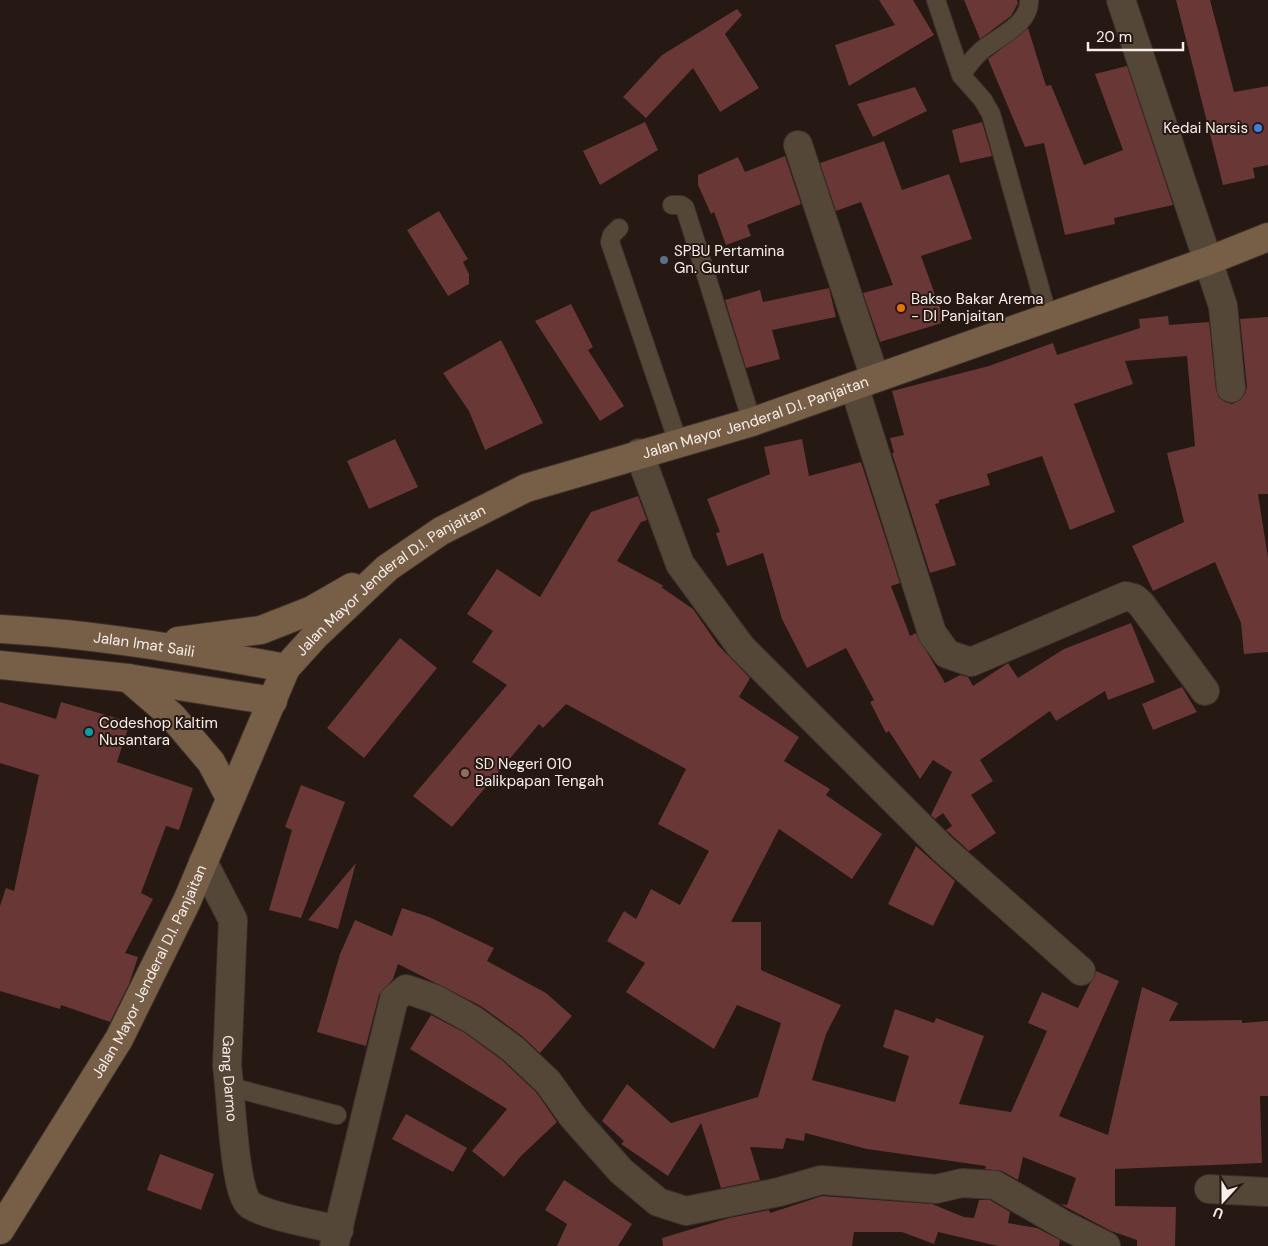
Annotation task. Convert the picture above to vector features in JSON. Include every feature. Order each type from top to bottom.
[{"type":"main road","name":"Jalan Mayor Jenderal D.I. Panjaitan","points":[[0,1230],[119,1039],[187,901],[286,668],[316,635],[387,568],[441,531],[526,488],[639,453],[752,422],[1208,261],[1268,237]]},
{"type":"main road","points":[[152,644],[261,630],[312,610],[387,568]]},
{"type":"main road","name":"Jalan Imat Saili","points":[[0,629],[51,632],[152,644],[286,668]]},
{"type":"main road","points":[[0,666],[128,678],[273,701]]},
{"type":"main road","points":[[128,678],[172,716],[211,762],[230,798]]},
{"type":"street","points":[[1121,0],[1223,306],[1231,388]]},
{"type":"street","points":[[798,145],[865,382],[932,633],[947,654],[971,662],[1126,596],[1134,598],[1141,604],[1205,691]]},
{"type":"street","points":[[639,453],[680,564],[741,647],[943,849],[1081,971]]},
{"type":"street","name":"Gang Darmo","points":[[203,862],[233,920],[227,1066],[231,1087],[238,1172],[242,1194],[248,1204],[337,1238]]},
{"type":"street","points":[[337,1238],[394,999],[406,989],[435,999],[473,1020],[513,1048],[548,1082],[573,1117],[621,1171],[658,1202],[686,1211],[780,1192],[821,1180],[936,1189],[962,1183],[995,1185],[1064,1225],[1106,1246]]},
{"type":"street","points":[[1209,1189],[1268,1192]]},
{"type":"lane","points":[[936,0],[961,75],[983,100],[992,114],[1048,317]]},
{"type":"lane","points":[[961,75],[982,50],[1020,22],[1027,13],[1029,0]]},
{"type":"lane","points":[[672,205],[681,205],[685,208],[752,422]]},
{"type":"lane","points":[[619,228],[612,235],[610,242],[678,442]]},
{"type":"lane","points":[[231,1087],[337,1115]]},
{"type":"building","points":[[879,0],[913,0],[934,35],[849,86],[835,45],[895,25]]},
{"type":"building","points":[[964,0],[1017,0],[1018,3],[1011,16],[980,39]]},
{"type":"building","points":[[1176,0],[1210,0],[1234,92],[1268,86],[1268,165],[1253,168],[1255,178],[1223,185]]},
{"type":"building","points":[[737,9],[742,15],[725,34],[759,88],[720,112],[693,68],[646,118],[623,97],[662,55]]},
{"type":"building","points":[[1028,28],[1046,86],[1051,85],[1084,165],[1123,150],[1095,74],[1127,66],[1173,205],[1114,218],[1115,224],[1065,235],[1044,143],[1025,147],[988,59]]},
{"type":"building","points":[[915,87],[927,111],[873,137],[857,104]]},
{"type":"building","points":[[645,122],[658,150],[600,185],[583,151]]},
{"type":"building","points":[[982,122],[992,156],[960,163],[952,130]]},
{"type":"building","points":[[884,141],[902,190],[949,174],[972,239],[921,256],[945,322],[880,342],[863,293],[893,285],[861,202],[836,211],[820,163]]},
{"type":"building","points":[[785,156],[801,204],[747,225],[751,236],[726,245],[714,212],[711,214],[698,185],[698,175],[738,157],[745,172]]},
{"type":"building","points":[[439,211],[468,259],[463,262],[469,274],[469,284],[448,296],[407,230]]},
{"type":"building","points":[[829,288],[836,317],[772,330],[780,359],[746,368],[725,300],[760,290],[763,302]]},
{"type":"building","points":[[571,304],[593,347],[588,350],[624,406],[600,421],[535,321]]},
{"type":"building","points":[[1168,316],[1169,325],[1209,322],[1216,390],[1219,397],[1225,402],[1232,404],[1240,400],[1245,394],[1247,387],[1240,319],[1268,317],[1268,494],[1258,494],[1268,558],[1268,652],[1244,654],[1241,623],[1215,562],[1153,591],[1132,546],[1184,522],[1167,453],[1195,446],[1187,356],[1125,361],[1133,384],[1074,404],[1115,512],[1070,530],[1042,456],[987,474],[990,485],[939,500],[939,503],[935,504],[956,565],[930,573],[892,453],[894,453],[890,438],[904,435],[892,391],[989,366],[1053,343],[1057,355],[1140,328],[1139,319]]},
{"type":"building","points":[[501,340],[543,423],[485,450],[469,411],[443,373]]},
{"type":"building","points":[[395,439],[418,487],[369,509],[347,461]]},
{"type":"building","points":[[802,439],[809,476],[861,462],[900,583],[891,586],[910,636],[916,633],[945,683],[960,675],[968,677],[973,686],[1008,663],[1018,678],[1064,649],[1131,623],[1155,682],[1108,700],[1105,691],[1056,721],[1050,711],[980,760],[993,781],[971,795],[996,833],[969,851],[946,830],[952,826],[943,813],[935,819],[931,815],[952,772],[933,760],[920,779],[889,731],[886,733],[870,702],[874,700],[846,648],[807,668],[782,619],[763,553],[727,566],[716,533],[720,532],[707,499],[770,474],[764,447]]},
{"type":"building","points":[[638,496],[647,520],[641,522],[617,561],[664,586],[661,587],[693,609],[718,645],[750,678],[739,697],[799,737],[784,761],[830,789],[826,795],[882,834],[852,879],[779,829],[731,922],[761,922],[761,970],[841,1005],[826,1034],[812,1080],[895,1102],[909,1056],[883,1047],[895,1009],[934,1023],[936,1018],[984,1036],[959,1104],[1011,1112],[1047,1031],[1028,1023],[1042,992],[1078,1008],[1096,971],[1119,981],[1059,1116],[1108,1135],[1142,987],[1178,1003],[1169,1021],[1242,1020],[1242,1023],[1268,1021],[1268,1096],[1260,1096],[1262,1163],[1115,1169],[1115,1206],[1176,1207],[1175,1246],[1137,1246],[1137,1240],[1111,1231],[1060,1204],[1067,1205],[1076,1178],[1023,1157],[1018,1180],[1002,1171],[985,1169],[986,1166],[867,1149],[805,1133],[804,1141],[786,1138],[783,1149],[750,1147],[760,1180],[721,1188],[701,1123],[668,1176],[621,1144],[624,1141],[602,1121],[627,1084],[671,1123],[758,1097],[781,1023],[737,1005],[714,1049],[626,992],[645,963],[607,941],[624,911],[636,919],[651,889],[680,905],[709,851],[658,824],[686,769],[566,704],[543,728],[539,724],[452,827],[413,796],[507,685],[472,662],[493,631],[467,614],[497,569],[540,597],[591,512]]},
{"type":"building","points":[[400,638],[437,668],[364,758],[327,728]]},
{"type":"building","points":[[1182,687],[1197,712],[1153,730],[1142,704]]},
{"type":"building","points":[[0,702],[56,719],[61,702],[130,722],[117,762],[193,788],[179,830],[166,826],[141,893],[153,899],[125,953],[138,957],[129,984],[110,1022],[61,1005],[60,1009],[0,991],[0,906],[6,888],[14,891],[39,775],[0,763]]},
{"type":"building","points":[[301,785],[345,802],[301,918],[269,910],[292,830],[285,827]]},
{"type":"building","points":[[916,846],[955,881],[933,926],[888,904]]},
{"type":"building","points":[[356,863],[338,929],[308,920]]},
{"type":"building","points":[[402,908],[429,917],[494,948],[487,961],[546,993],[572,1016],[540,1053],[522,1036],[481,1006],[398,964],[393,979],[379,995],[366,1046],[317,1032],[340,954],[355,920],[392,936]]},
{"type":"building","points":[[431,1015],[465,1033],[503,1061],[536,1092],[557,1122],[521,1156],[504,1177],[472,1151],[507,1109],[410,1049]]},
{"type":"building","points":[[406,1114],[467,1148],[453,1172],[392,1139]]},
{"type":"building","points":[[160,1154],[214,1174],[201,1210],[147,1190]]},
{"type":"building","points":[[564,1180],[632,1224],[618,1246],[557,1246],[567,1224],[545,1210]]},
{"type":"building","points":[[822,1196],[932,1204],[964,1217],[974,1218],[979,1200],[990,1200],[1010,1212],[1008,1223],[1037,1228],[1060,1240],[1059,1246],[998,1246],[938,1232],[934,1244],[902,1232],[854,1232],[852,1246],[663,1246],[662,1238],[729,1218],[769,1210],[770,1213]]},
{"type":"place","name":"Kedai Narsis","points":[[1258,128]]},
{"type":"place","name":"SPBU Pertamina Gn. Guntur","points":[[664,260]]},
{"type":"place","name":"Bakso Bakar Arema - DI Panjaitan","points":[[901,308]]},
{"type":"place","name":"Codeshop Kaltim Nusantara","points":[[89,732]]},
{"type":"place","name":"SD Negeri 010 Balikpapan Tengah","points":[[465,773]]}]
